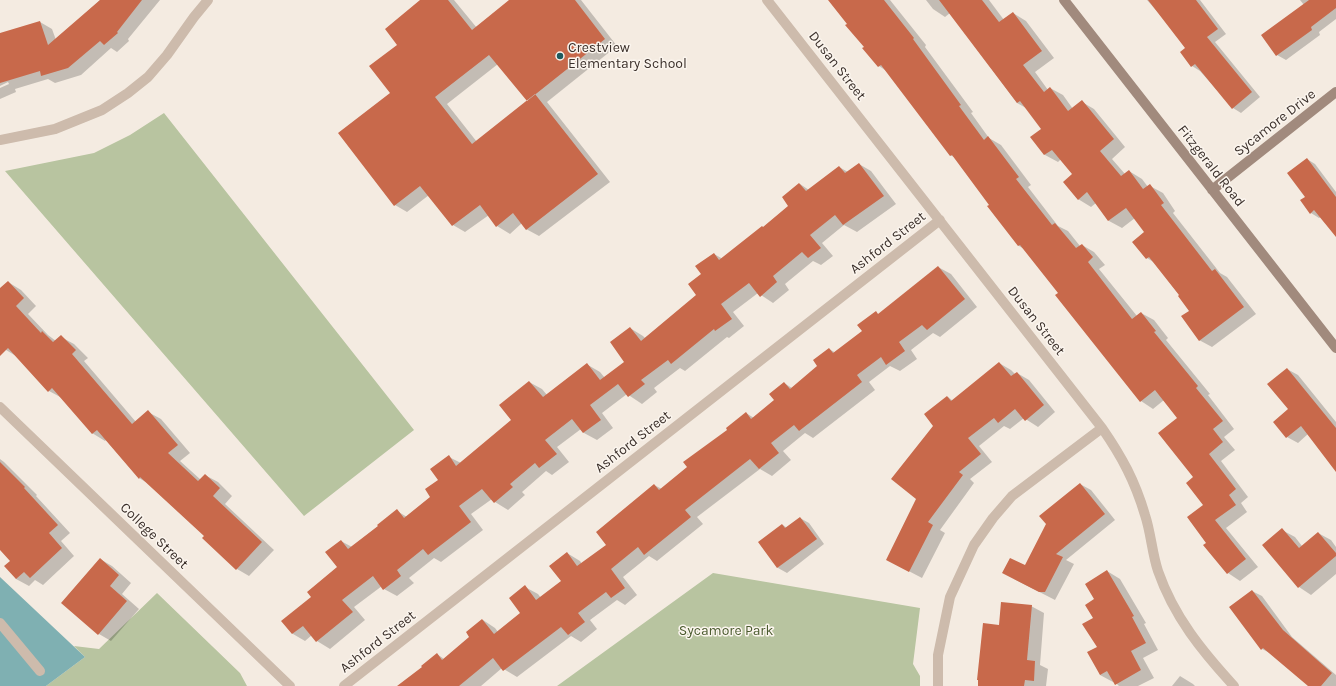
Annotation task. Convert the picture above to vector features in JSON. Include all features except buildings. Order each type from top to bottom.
[{"type":"main road","name":"Fitzgerald Road","points":[[1064,0],[1336,348]]},
{"type":"main road","name":"Sycamore Drive","points":[[1212,190],[1336,92]]},
{"type":"street","points":[[0,140],[54,129],[102,110],[128,93],[148,77],[167,55],[208,0]]},
{"type":"street","name":"Dusan Street","points":[[767,0],[1102,428],[1121,457],[1136,488],[1146,516],[1158,570],[1178,615],[1206,655],[1234,686]]},
{"type":"street","name":"Ashford Street","points":[[344,686],[940,220]]},
{"type":"street","name":"College Street","points":[[0,407],[290,686]]},
{"type":"street","points":[[938,686],[938,655],[950,597],[974,545],[993,518],[1012,496],[1102,428]]},
{"type":"street","points":[[0,623],[40,671]]},
{"type":"green space","points":[[164,113],[414,430],[304,516],[5,171],[94,153],[130,135]]},
{"type":"green space","name":"Sycamore Park","points":[[713,573],[920,608],[913,664],[920,676],[920,686],[557,686]]},
{"type":"green space","points":[[157,593],[240,673],[247,686],[46,686],[85,657],[74,646],[99,649]]},
{"type":"water","points":[[0,577],[85,657],[46,686],[0,686]]},
{"type":"place","name":"Crestview Elementary School","points":[[560,56]]}]
